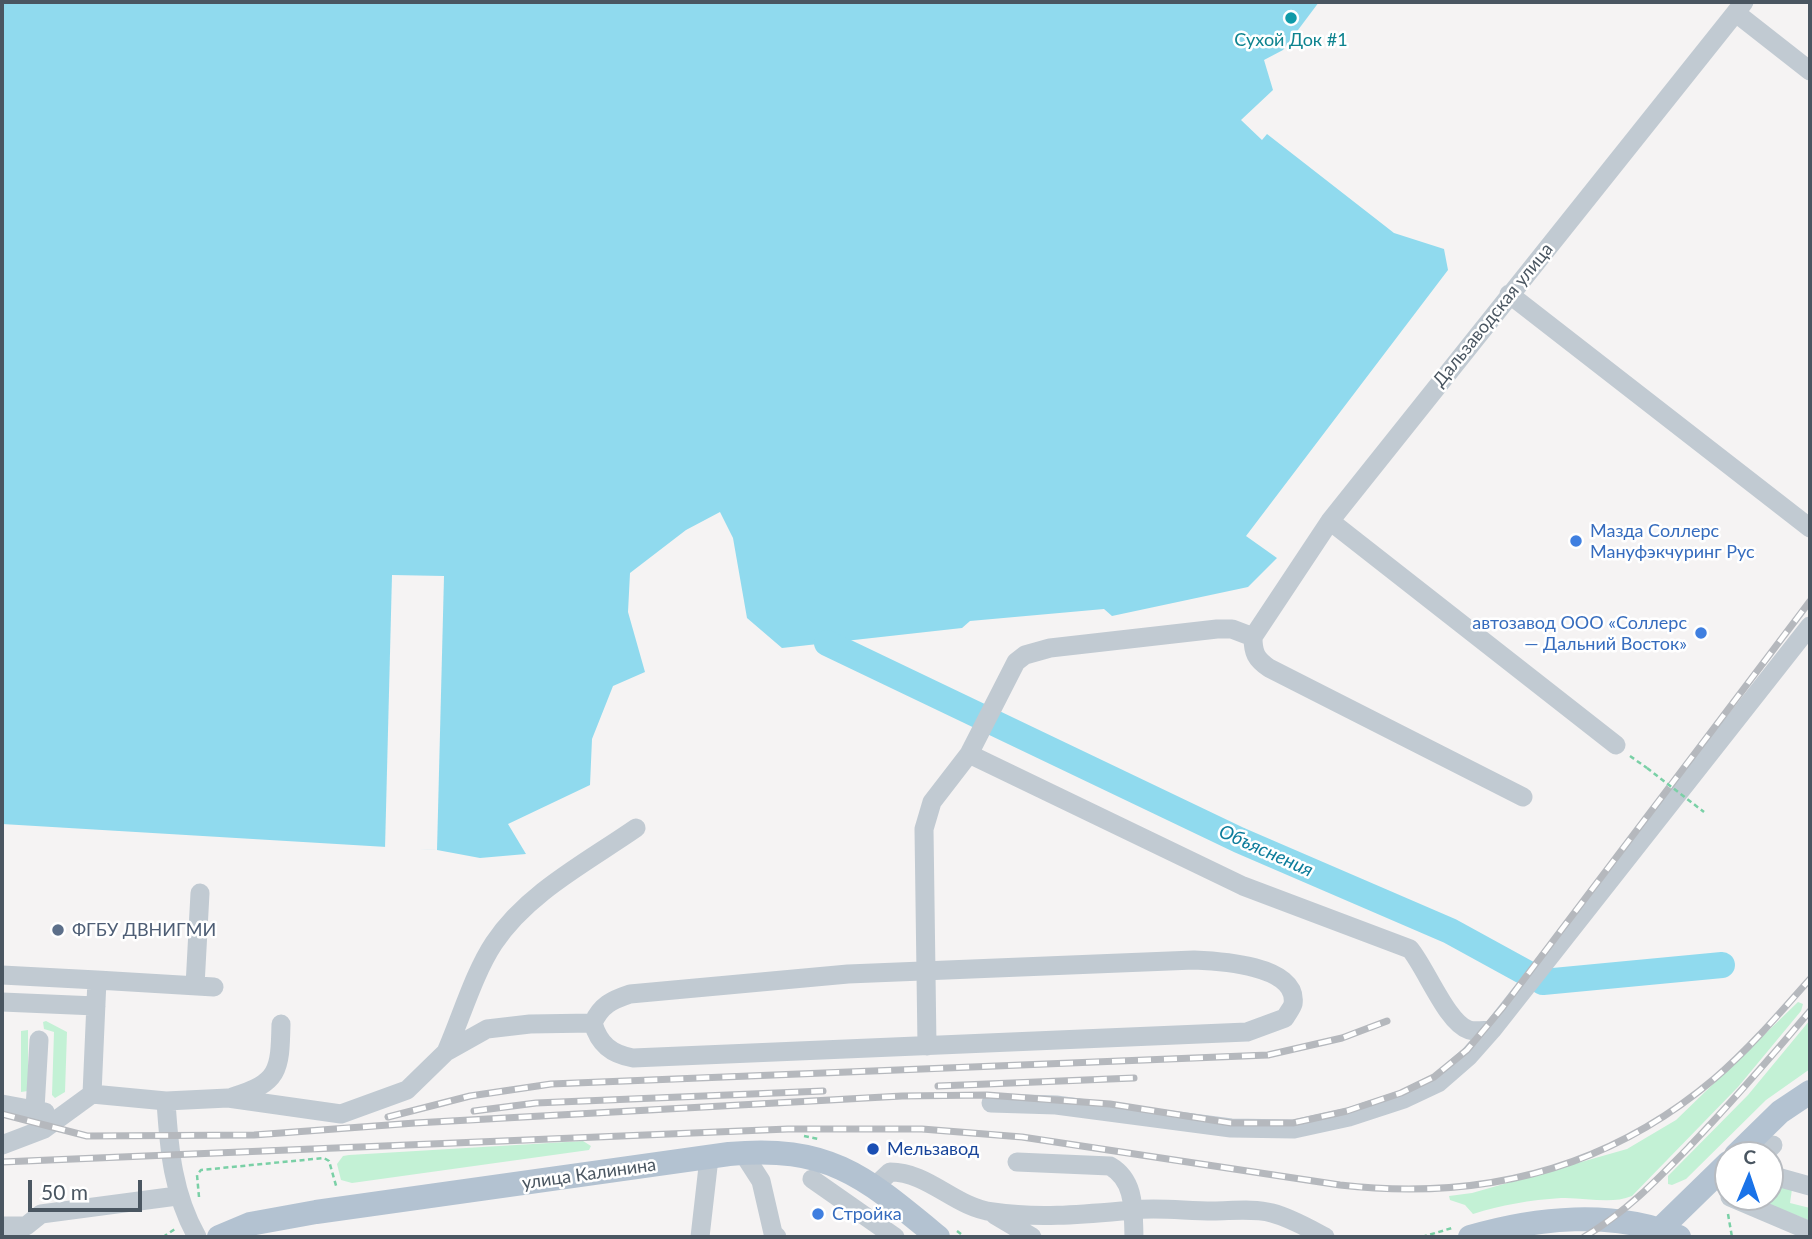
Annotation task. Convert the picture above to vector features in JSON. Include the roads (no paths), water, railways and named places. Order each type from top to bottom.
[{"type":"main road","points":[[1750,1141],[1780,1112],[1808,1095]]},
{"type":"main road","name":"улица Калинина","points":[[219,1237],[250,1224],[316,1212],[743,1153],[790,1152],[824,1159],[874,1187],[924,1235]]},
{"type":"main road","points":[[1470,1237],[1508,1226],[1555,1220],[1599,1221],[1663,1235],[1714,1176]]},
{"type":"street","points":[[1740,7],[1810,71]]},
{"type":"street","name":"Дальзаводская улица","points":[[1253,637],[1330,521],[1509,293],[1740,7]]},
{"type":"street","points":[[1509,293],[1810,528]]},
{"type":"street","points":[[1330,521],[1616,744]]},
{"type":"street","points":[[991,1102],[1056,1105],[1231,1128],[1294,1129],[1382,1107],[1438,1083],[1469,1056],[1508,1011],[1810,626]]},
{"type":"street","points":[[927,1046],[924,829],[932,802],[969,754],[1016,663],[1036,650],[1232,629],[1253,637],[1253,650],[1258,660],[1269,668],[1523,797]]},
{"type":"street","points":[[969,754],[1243,886],[1410,949],[1424,965],[1441,1002],[1456,1020],[1468,1030],[1492,1030]]},
{"type":"street","points":[[446,1052],[492,946],[509,923],[534,899],[636,828]]},
{"type":"street","points":[[2,975],[205,986],[200,893]]},
{"type":"street","points":[[1221,961],[1273,974],[1290,989],[1293,1003],[1285,1018],[1247,1032],[633,1058],[612,1052],[596,1035],[593,1023],[599,1010],[613,999],[630,994],[848,974],[1221,961]]},
{"type":"street","points":[[92,1094],[97,980]]},
{"type":"street","points":[[2,1002],[96,1006]]},
{"type":"street","points":[[2,1145],[29,1137],[92,1094],[166,1101],[228,1098],[341,1114],[407,1090],[446,1052],[487,1029],[499,1026],[593,1023]]},
{"type":"street","points":[[228,1098],[257,1089],[274,1076],[280,1058],[281,1024]]},
{"type":"street","points":[[35,1109],[39,1040]]},
{"type":"street","points":[[166,1101],[170,1156],[177,1196],[197,1237]]},
{"type":"street","points":[[2,1104],[35,1109],[59,1117]]},
{"type":"street","points":[[743,1153],[761,1181],[772,1236]]},
{"type":"street","points":[[700,1237],[709,1158]]},
{"type":"street","points":[[1017,1162],[1111,1166],[1124,1176],[1133,1210],[1134,1237]]},
{"type":"street","points":[[874,1187],[890,1172],[904,1172],[922,1178],[965,1205],[992,1212],[1101,1215],[1133,1210],[1268,1212],[1313,1235]]},
{"type":"street","points":[[1784,1179],[1810,1186]]},
{"type":"street","points":[[812,1180],[895,1237]]},
{"type":"street","points":[[1704,1186],[1714,1192]]},
{"type":"street","points":[[2,1226],[26,1226],[41,1214],[177,1196]]},
{"type":"street","points":[[1757,1211],[1810,1231]]},
{"type":"street","points":[[992,1212],[1032,1237]]},
{"type":"street","points":[[1526,1237],[1555,1220]]},
{"type":"water","points":[[2,2],[1319,2],[1283,50],[1264,60],[1273,90],[1241,120],[1262,140],[1267,134],[1394,233],[1444,249],[1448,270],[1246,536],[1277,558],[1248,587],[1112,616],[1104,609],[970,621],[962,628],[782,648],[747,618],[733,538],[720,512],[686,530],[630,573],[628,612],[645,672],[613,686],[592,739],[590,785],[508,824],[526,854],[480,858],[437,850],[2,824]]},
{"type":"waterway","name":"Объяснения","points":[[827,643],[1239,840],[1450,931],[1543,982],[1722,965]]},
{"type":"railway","points":[[2,1114],[87,1136],[254,1135],[415,1123],[902,1096],[987,1095],[1110,1104],[1231,1123],[1293,1123],[1347,1111],[1401,1093],[1434,1077],[1467,1050],[1503,1007],[1810,601]]},
{"type":"railway","points":[[2,1162],[788,1129],[922,1129],[1022,1137],[1340,1185],[1392,1189],[1442,1188],[1491,1183],[1538,1172],[1584,1157],[1629,1137],[1672,1111],[1727,1068],[1810,979]]},
{"type":"railway","points":[[1584,1237],[1640,1196],[1705,1130],[1810,1011]]},
{"type":"railway","points":[[388,1117],[470,1096],[551,1084],[1268,1055],[1342,1038],[1387,1021]]},
{"type":"railway","points":[[938,1086],[1134,1078]]},
{"type":"railway","points":[[474,1111],[536,1103],[823,1091]]},
{"type":"place","name":"Сухой Док #1","points":[[1291,18]]},
{"type":"place","name":"Мазда Соллерс Мануфэкчуринг Рус","points":[[1576,541]]},
{"type":"place","name":"автозавод ООО «Соллерс — Дальний Восток»","points":[[1701,633]]},
{"type":"place","name":"ФГБУ ДВНИГМИ","points":[[58,930]]},
{"type":"place","name":"Мельзавод","points":[[873,1149]]},
{"type":"place","name":"Стройка","points":[[818,1214]]}]
